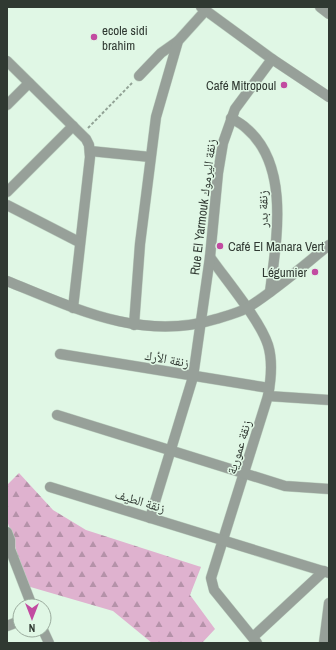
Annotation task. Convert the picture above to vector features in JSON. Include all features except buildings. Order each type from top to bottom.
[{"type":"street","points":[[320,7],[329,14]]},
{"type":"street","points":[[139,76],[161,53],[178,41],[203,8],[272,59],[329,97]]},
{"type":"street","points":[[134,325],[140,244],[150,157],[161,98],[178,41]]},
{"type":"street","name":"Rue El Yarmouk زنقة اليرموك","points":[[150,518],[192,377],[210,257],[218,173],[223,143],[235,109],[272,59]]},
{"type":"street","points":[[7,61],[86,139],[90,152],[73,308]]},
{"type":"street","points":[[7,105],[29,83]]},
{"type":"street","name":"زنقة بدر","points":[[231,118],[246,128],[257,139],[271,169],[277,191],[276,236],[270,292]]},
{"type":"street","points":[[7,192],[73,126]]},
{"type":"street","points":[[90,152],[150,157]]},
{"type":"street","points":[[7,205],[79,242]]},
{"type":"street","points":[[7,281],[73,308],[113,321],[134,325],[167,327],[200,324],[246,308],[270,292],[329,245]]},
{"type":"street","name":"زنقة عمورية","points":[[210,257],[262,331],[268,344],[271,370],[268,392],[245,473],[212,573],[212,584],[214,590],[255,640]]},
{"type":"street","name":"زنقة الأرك","points":[[60,354],[268,392],[329,400]]},
{"type":"street","points":[[57,415],[171,449],[285,486],[329,489]]},
{"type":"street","name":"زنقة الطيف","points":[[50,487],[327,572]]},
{"type":"street","points":[[7,532],[10,540],[8,550],[29,598]]},
{"type":"street","points":[[255,640],[327,572]]},
{"type":"street","points":[[324,643],[329,603]]},
{"type":"path","points":[[82,135],[139,76]]},
{"type":"green space","points":[[19,473],[53,510],[86,530],[201,567],[190,595],[215,629],[202,643],[152,643],[113,611],[27,586],[7,520],[7,485]]},
{"type":"place","name":"ecole sidi brahim","points":[[94,37]]},
{"type":"place","name":"Café Mitropoul","points":[[284,85]]},
{"type":"place","name":"Café El Manara Vert","points":[[220,246]]},
{"type":"place","name":"Légumier","points":[[315,272]]}]
